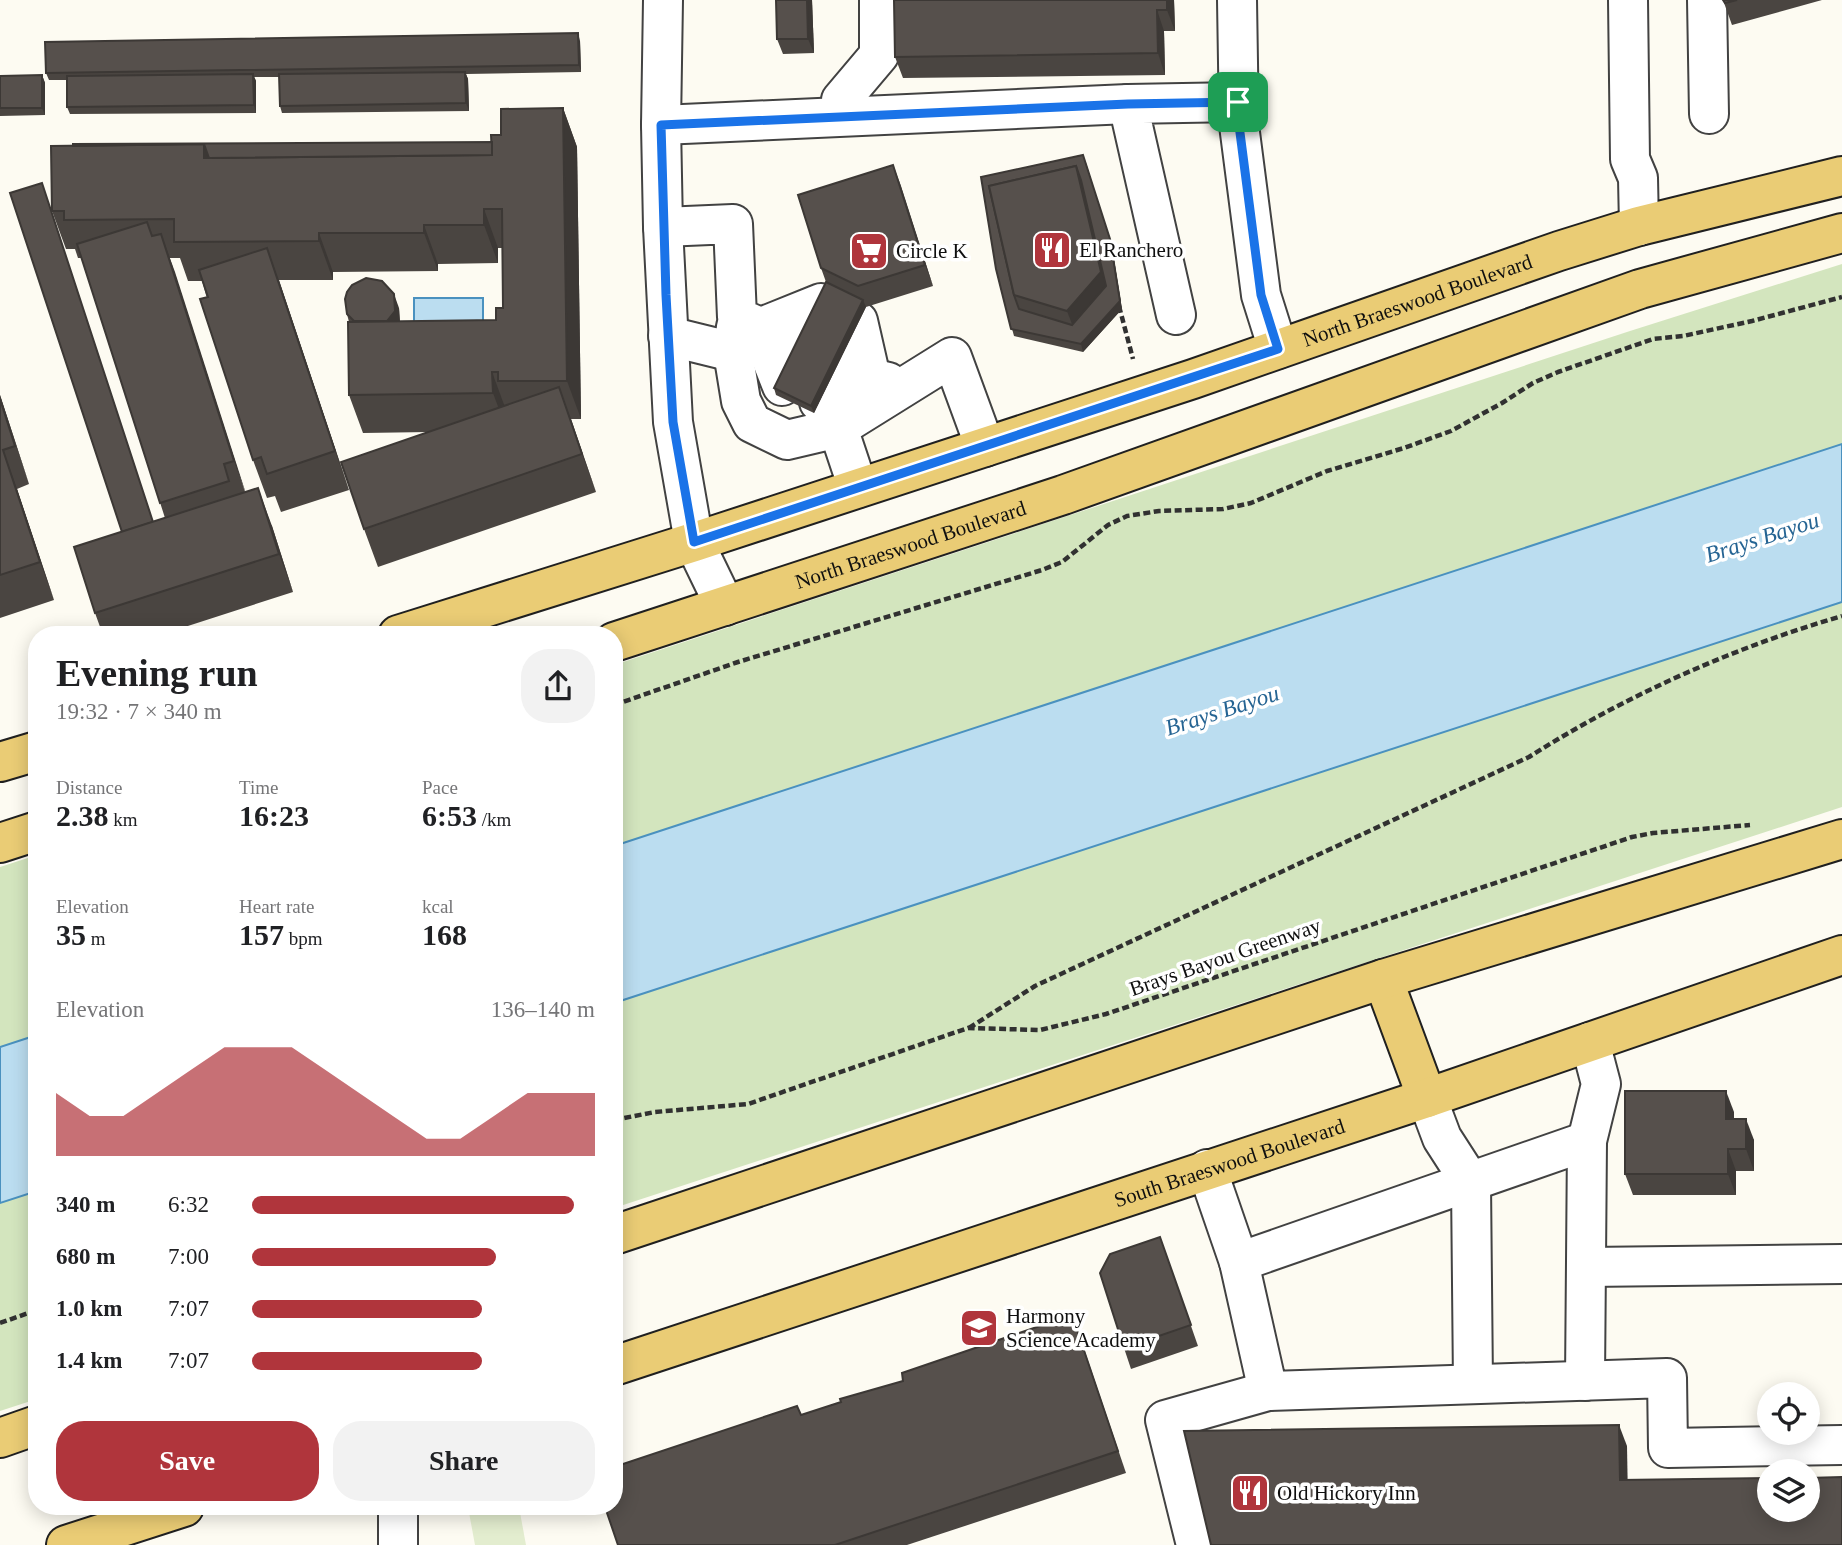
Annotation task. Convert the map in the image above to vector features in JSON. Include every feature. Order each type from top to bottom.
[{"type":"main road","name":"North Braeswood Boulevard","points":[[427,626],[985,447],[1559,251],[1639,226],[1842,176]]},
{"type":"main road","name":"North Braeswood Boulevard","points":[[623,639],[1063,495],[1640,289],[1842,233]]},
{"type":"main road","points":[[0,762],[28,754]]},
{"type":"main road","points":[[0,843],[28,834]]},
{"type":"main road","points":[[623,1232],[1383,979],[1842,839]]},
{"type":"main road","name":"South Braeswood Boulevard","points":[[623,1363],[1427,1098],[1842,956]]},
{"type":"main road","points":[[1383,979],[1427,1098]]},
{"type":"main road","points":[[0,1437],[28,1429]]},
{"type":"main road","points":[[66,1545],[159,1515]]},
{"type":"street","points":[[663,0],[663,226],[673,422],[694,542],[725,606]]},
{"type":"street","points":[[841,100],[879,55],[879,0]]},
{"type":"street","points":[[1237,0],[1239,125],[1261,295],[1278,349]]},
{"type":"street","points":[[1628,0],[1630,159],[1638,178],[1639,226]]},
{"type":"street","points":[[1707,0],[1710,114]]},
{"type":"street","points":[[661,125],[1128,104],[1238,102]]},
{"type":"street","points":[[1128,104],[1176,315]]},
{"type":"street","points":[[663,226],[733,224],[743,332],[741,401],[752,423],[787,440],[828,415],[871,375],[952,357],[985,447]]},
{"type":"street","points":[[743,332],[821,303]]},
{"type":"street","points":[[858,321],[871,375]]},
{"type":"street","points":[[743,332],[782,386]]},
{"type":"street","points":[[668,336],[743,332],[801,345]]},
{"type":"street","points":[[828,415],[858,488]]},
{"type":"street","points":[[1586,1381],[1587,1141],[1601,1084],[1590,1042]]},
{"type":"street","points":[[1427,1098],[1442,1139],[1471,1183],[1473,1384]]},
{"type":"street","points":[[1239,1262],[1587,1141]]},
{"type":"street","points":[[1207,1169],[1239,1262],[1268,1391]]},
{"type":"street","points":[[1587,1267],[1842,1264]]},
{"type":"street","points":[[1196,1545],[1166,1420],[1268,1391],[1667,1378],[1668,1448],[1842,1445]]},
{"type":"street","points":[[398,1515],[398,1545]]},
{"type":"path","points":[[1116,295],[1133,359]]},
{"type":"path","points":[[623,702],[738,662],[1042,570],[1062,562],[1108,525],[1127,516],[1159,511],[1223,509],[1251,503],[1327,471],[1451,431],[1533,383],[1653,339],[1683,336],[1752,321],[1842,297]]},
{"type":"path","points":[[968,1028],[1035,986],[1529,758],[1574,729],[1643,694],[1711,662],[1784,633],[1842,616]]},
{"type":"path","name":"Brays Bayou Greenway","points":[[623,1118],[656,1112],[748,1104],[968,1028],[1040,1030],[1106,1014],[1632,837],[1759,824]]},
{"type":"path","points":[[0,1323],[28,1313]]},
{"type":"green space","points":[[1842,264],[1842,807],[623,1205],[623,662],[1630,331]]},
{"type":"green space","points":[[28,858],[28,1402],[0,1411],[0,867]]},
{"type":"green space","points":[[469,1515],[520,1515],[526,1545],[475,1545]]},
{"type":"water","points":[[414,298],[483,298],[483,334],[414,334]]},
{"type":"water","name":"Brays Bayou","points":[[1842,444],[1842,602],[623,1000],[623,843]]},
{"type":"water","points":[[28,1038],[28,1194],[0,1203],[0,1047]]},
{"type":"building","points":[[776,0],[807,0],[808,39],[777,39]]},
{"type":"building","points":[[894,0],[1167,0],[1167,10],[1157,10],[1158,53],[895,57]]},
{"type":"building","points":[[578,33],[579,65],[46,73],[45,42]]},
{"type":"building","points":[[465,72],[466,103],[280,106],[279,74]]},
{"type":"building","points":[[253,74],[254,105],[67,107],[67,76]]},
{"type":"building","points":[[42,75],[42,108],[0,108],[0,76]]},
{"type":"building","points":[[563,108],[567,381],[498,381],[498,372],[492,372],[493,393],[349,395],[348,322],[496,320],[496,308],[503,308],[502,209],[484,209],[484,225],[424,225],[424,233],[319,233],[319,241],[174,242],[174,219],[64,220],[64,211],[52,211],[51,146],[204,144],[204,158],[492,155],[491,135],[501,135],[501,109]]},
{"type":"building","points":[[492,142],[492,155],[209,158],[204,144],[73,146],[73,144]]},
{"type":"building","points":[[1083,155],[1110,239],[1120,301],[1081,344],[1011,329],[996,269],[981,177]],"holes":[[[1076,166],[1106,286],[1072,325],[1019,309],[989,186]]]},
{"type":"building","name":"Circle K","points":[[893,165],[925,265],[858,286],[821,268],[798,195]]},
{"type":"building","name":"El Ranchero","points":[[1076,166],[1101,272],[1067,311],[1014,295],[989,186]]},
{"type":"building","points":[[42,183],[153,522],[122,532],[10,193]]},
{"type":"building","points":[[147,222],[152,236],[161,234],[234,461],[224,464],[229,481],[160,503],[77,244]]},
{"type":"building","points":[[267,248],[335,451],[267,474],[261,457],[253,460],[200,299],[208,297],[199,270]]},
{"type":"building","points":[[366,278],[382,281],[394,294],[395,311],[387,321],[354,321],[347,314],[347,292],[352,285]]},
{"type":"building","name":"Circle K","points":[[826,282],[863,300],[811,406],[774,388]]},
{"type":"building","points":[[559,387],[582,454],[364,529],[341,462]]},
{"type":"building","points":[[0,399],[15,446],[3,450],[40,562],[0,575]]},
{"type":"building","points":[[258,488],[279,554],[95,613],[74,547]]},
{"type":"building","points":[[1625,1091],[1726,1091],[1726,1119],[1746,1119],[1746,1149],[1728,1149],[1728,1174],[1625,1174]]},
{"type":"building","points":[[1160,1237],[1191,1325],[1124,1348],[1100,1273],[1110,1254]]},
{"type":"building","points":[[1072,1315],[1118,1451],[835,1545],[618,1545],[608,1515],[623,1515],[623,1464],[797,1406],[801,1415],[841,1402],[840,1399],[903,1381],[902,1373]]},
{"type":"building","points":[[1619,1425],[1620,1480],[1757,1478],[1757,1522],[1820,1522],[1820,1478],[1842,1477],[1842,1545],[1211,1545],[1184,1431]]},
{"type":"place","name":"El Ranchero","points":[[1052,250]]},
{"type":"place","name":"Circle K","points":[[869,251]]},
{"type":"place","name":"Harmony Science Academy","points":[[979,1328]]},
{"type":"place","name":"Old Hickory Inn","points":[[1250,1493]]},
{"type":"route","points":[[1238,102],[1261,295],[1278,349],[694,542],[673,422],[661,125],[1128,104],[1238,102]]}]
